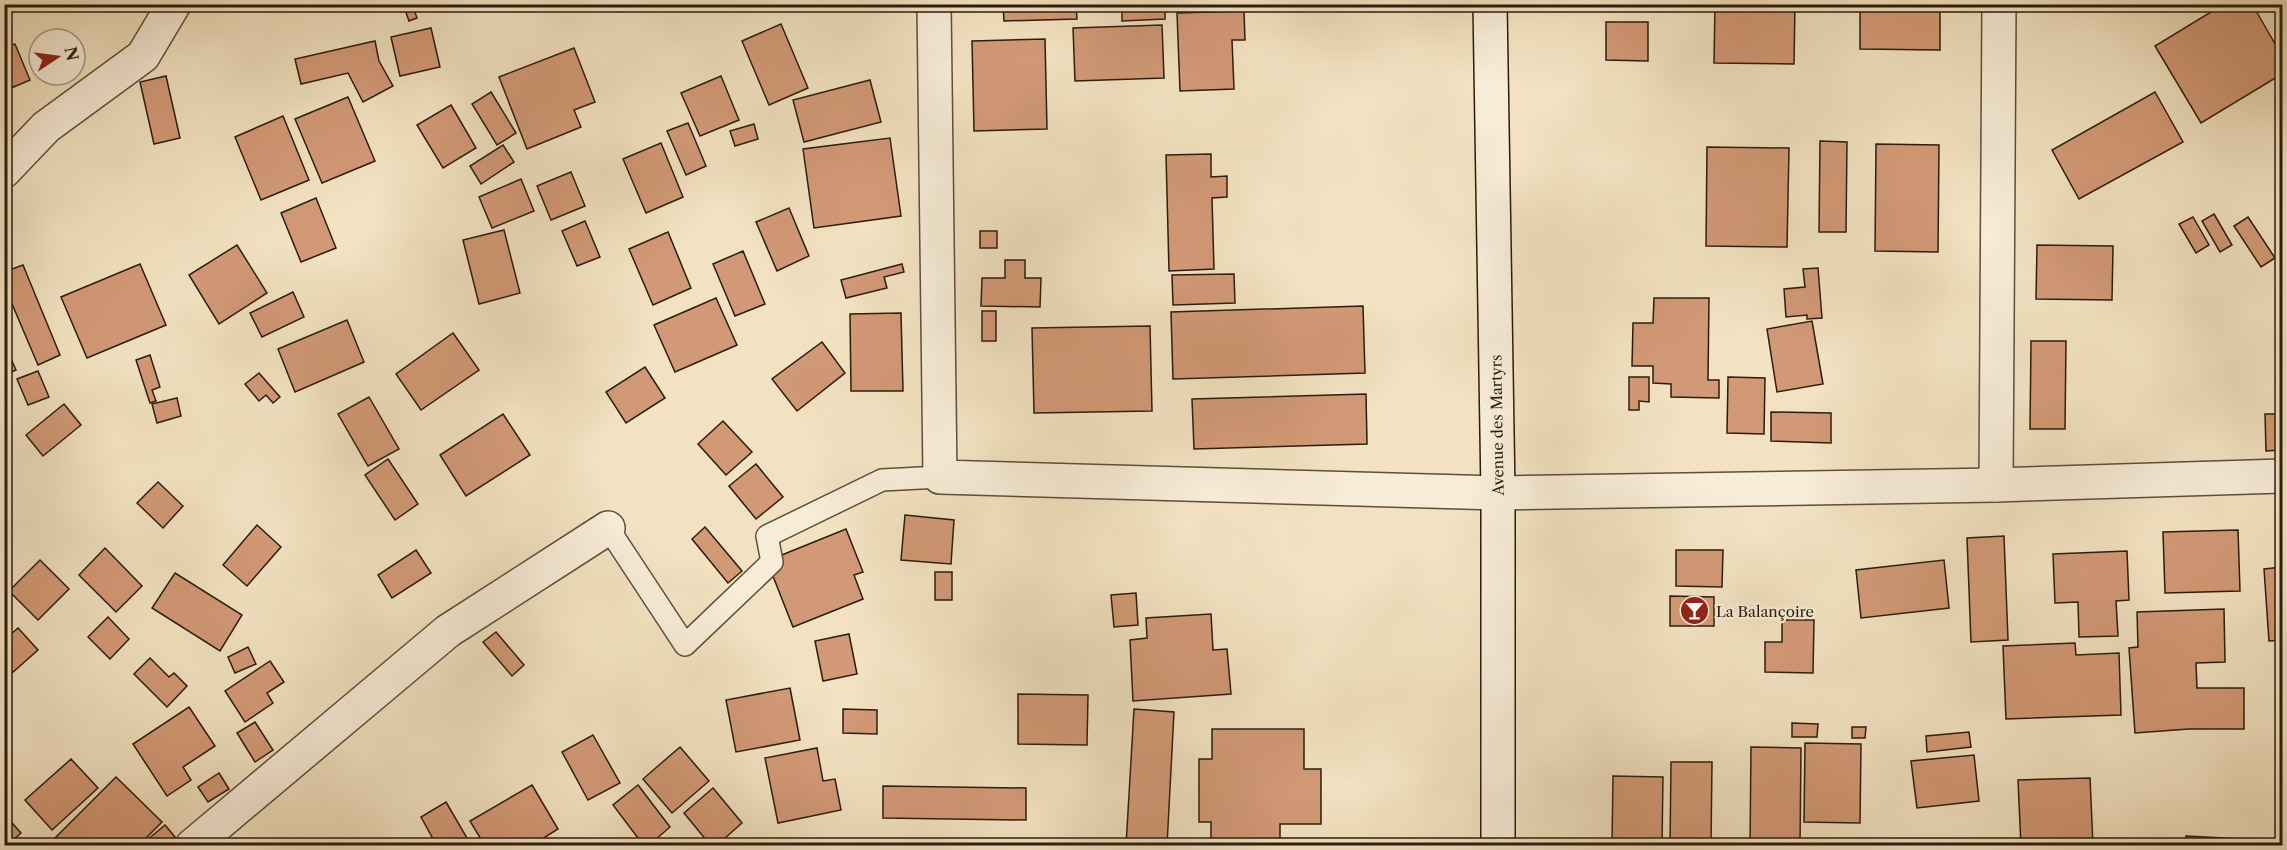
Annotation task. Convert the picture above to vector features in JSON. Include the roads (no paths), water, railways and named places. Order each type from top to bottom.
[{"type":"street","points":[[4,171],[46,127],[143,56],[174,4]]},
{"type":"street","points":[[934,4],[940,477],[1498,493],[1996,485],[2283,476]]},
{"type":"street","name":"Avenue des Martyrs","points":[[1490,4],[1498,493],[1498,846]]},
{"type":"street","points":[[1996,485],[1999,4]]},
{"type":"street","points":[[192,846],[448,631],[608,528]]},
{"type":"lane","points":[[608,528],[685,645],[772,562],[767,536],[882,480],[940,477]]},
{"type":"place","name":"La Balançoire","points":[[1695,611]]}]
